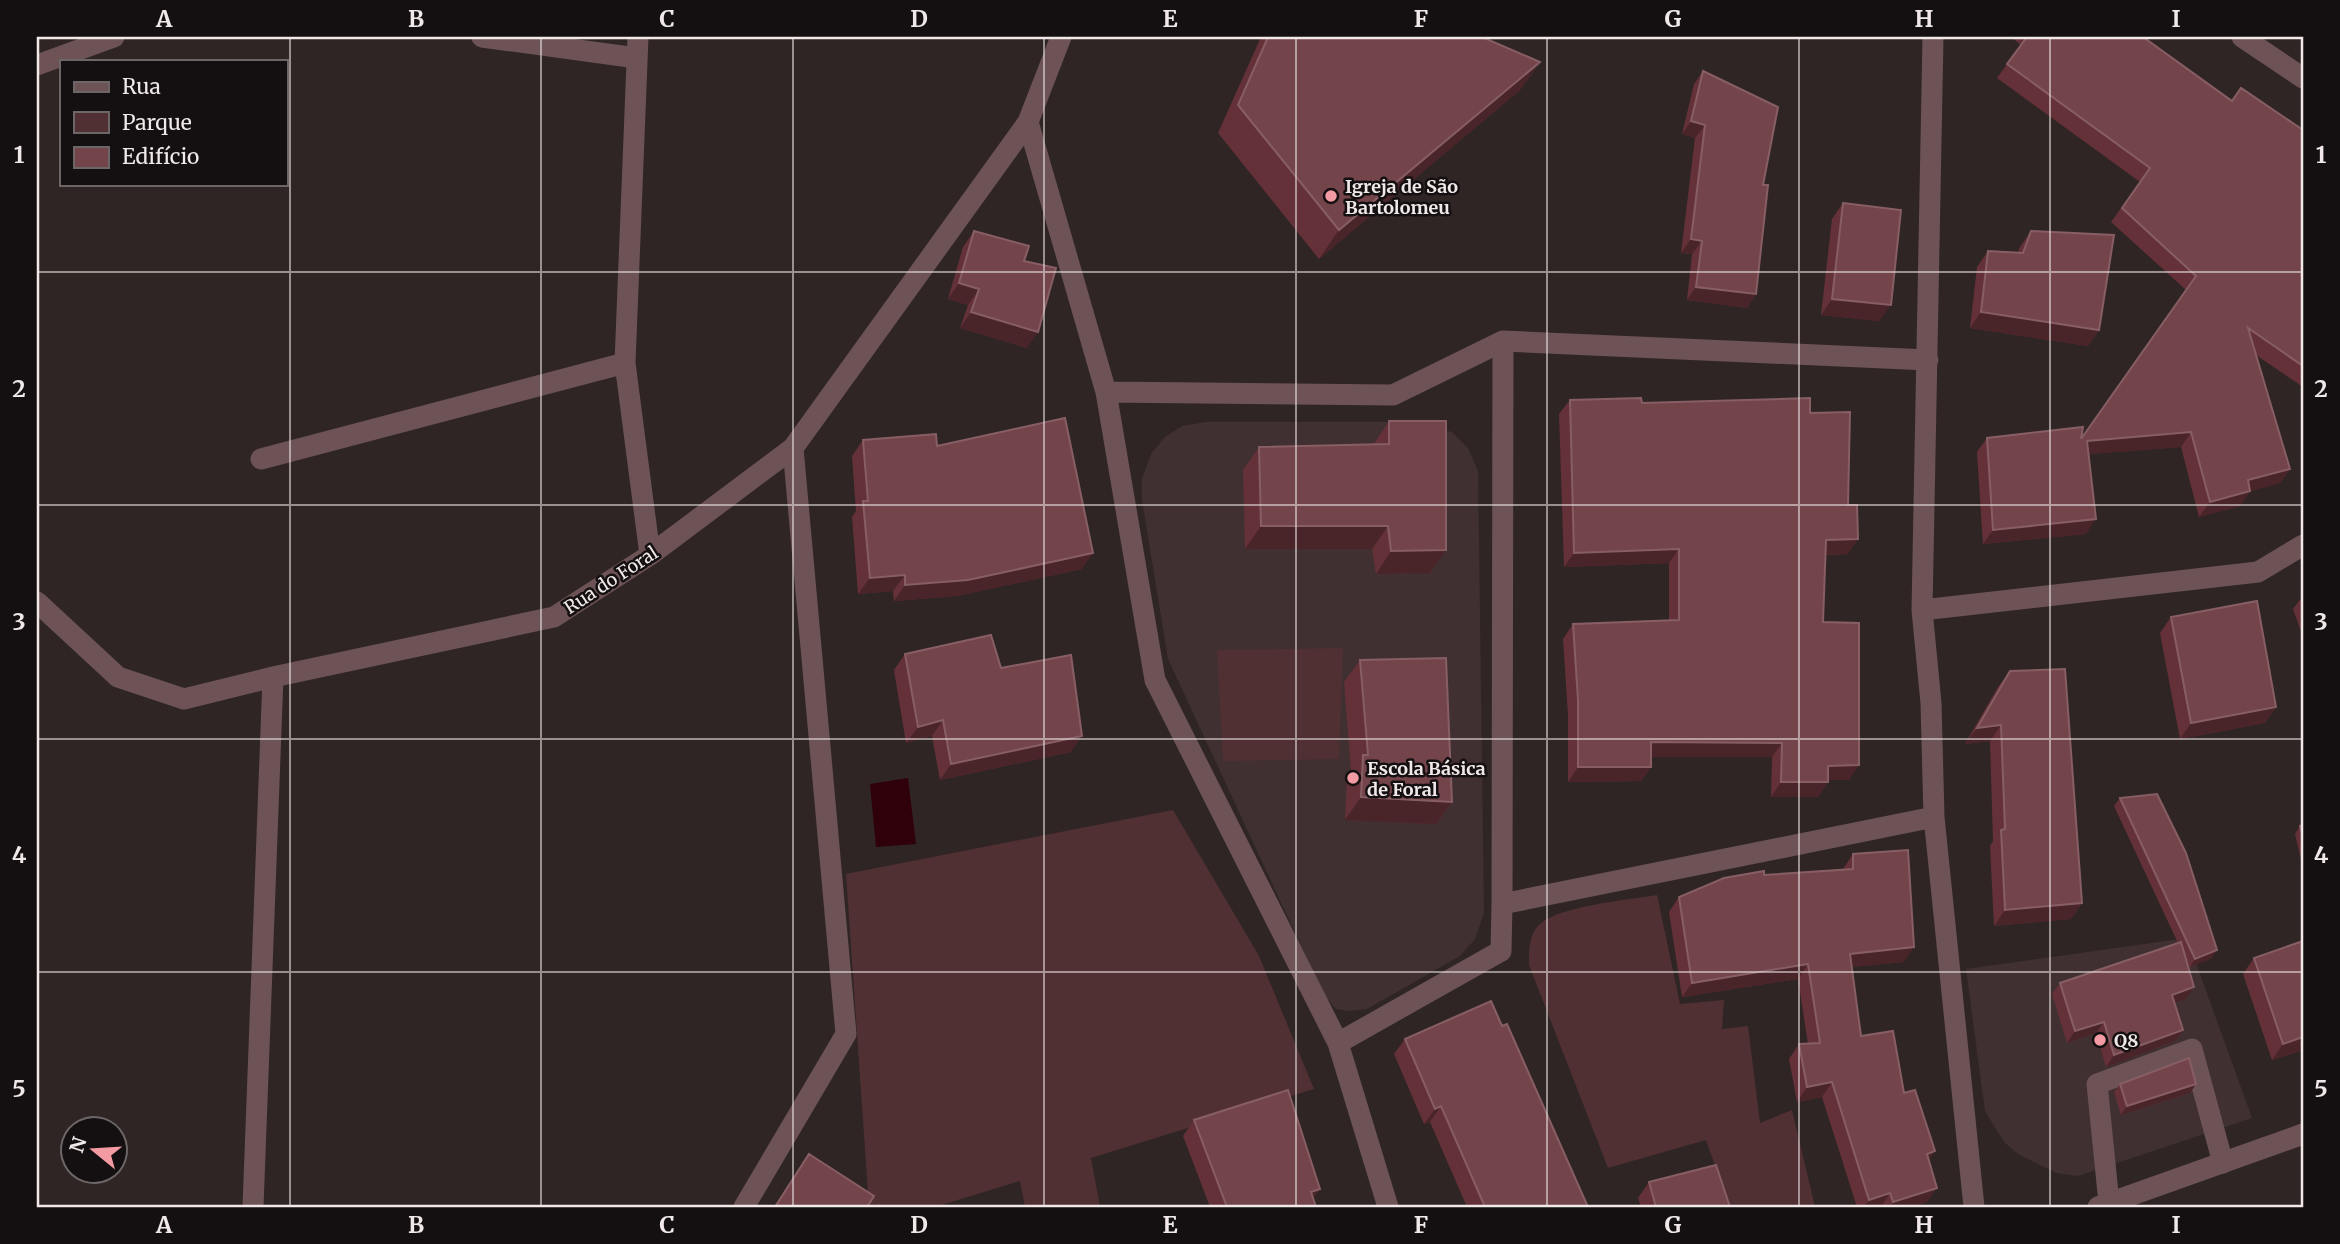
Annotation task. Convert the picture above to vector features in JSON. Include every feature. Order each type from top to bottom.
[{"type":"street","points":[[37,65],[114,37]]},
{"type":"street","points":[[482,37],[637,47],[625,363],[650,555]]},
{"type":"street","name":"Rua do Foral","points":[[37,601],[118,677],[184,699],[273,677],[554,617],[650,555],[793,448],[1028,122],[1061,37]]},
{"type":"street","points":[[1933,37],[1922,610],[1931,703],[1934,817],[1974,1207]]},
{"type":"street","points":[[2242,37],[2303,78]]},
{"type":"street","points":[[1028,122],[1106,392],[1155,680],[1338,1043],[1388,1207]]},
{"type":"street","points":[[1106,392],[1393,395],[1503,341],[1928,360]]},
{"type":"street","points":[[1338,1043],[1501,951],[1503,341]]},
{"type":"street","points":[[261,459],[625,363]]},
{"type":"street","points":[[744,1207],[846,1034],[793,448]]},
{"type":"street","points":[[1922,610],[2258,572],[2303,545]]},
{"type":"street","points":[[253,1207],[273,677]]},
{"type":"street","points":[[1502,904],[1934,817]]},
{"type":"street","points":[[2224,1163],[2192,1049],[2097,1084],[2104,1205],[2224,1163],[2303,1134]]},
{"type":"shaded area","name":"Escola Básica de Foral","points":[[1206,422],[1432,424],[1453,433],[1468,448],[1478,471],[1484,913],[1475,939],[1460,956],[1367,1009],[1336,1009],[1324,995],[1168,659],[1142,500],[1142,479],[1151,454],[1165,437],[1182,426]]},
{"type":"shaded area","points":[[908,778],[916,844],[876,847],[870,784]]},
{"type":"shaded area","name":"Q8","points":[[2187,938],[2252,1118],[2078,1176],[2056,1173],[2018,1154],[2004,1142],[1985,1111],[1966,969]]},
{"type":"green space","points":[[1343,648],[1339,759],[1223,761],[1217,650]]},
{"type":"green space","points":[[1173,810],[1259,956],[1314,1089],[1091,1158],[1100,1207],[1025,1207],[1020,1181],[935,1207],[869,1207],[846,874]]},
{"type":"green space","points":[[1657,895],[1680,1004],[1724,1000],[1722,1029],[1748,1026],[1760,1123],[1792,1110],[1815,1207],[1730,1207],[1706,1140],[1608,1168],[1529,965],[1530,943],[1540,924],[1563,913]]},
{"type":"building","name":"Igreja de São Bartolomeu","points":[[1268,37],[1482,37],[1540,62],[1339,230],[1238,105]]},
{"type":"building","points":[[2027,37],[2143,37],[2232,101],[2241,88],[2303,130],[2303,366],[2248,328],[2290,469],[2248,480],[2250,491],[2210,502],[2191,432],[2087,441],[2096,519],[1993,530],[1987,438],[2083,427],[2081,439],[2196,276],[2122,208],[2150,168],[2007,64]]},
{"type":"building","points":[[1703,71],[1778,107],[1763,185],[1768,185],[1756,294],[1696,287],[1702,241],[1691,239],[1705,125],[1691,121]]},
{"type":"building","points":[[1843,203],[1901,210],[1891,305],[1832,299]]},
{"type":"building","points":[[974,231],[1029,246],[1024,261],[1056,268],[1038,332],[971,312],[979,289],[959,283]]},
{"type":"building","points":[[2031,231],[2114,235],[2099,330],[1981,312],[1988,251],[2023,253]]},
{"type":"building","points":[[1641,398],[1642,403],[1810,398],[1810,413],[1850,412],[1848,505],[1857,505],[1858,539],[1826,540],[1823,622],[1859,623],[1859,765],[1828,766],[1828,782],[1781,782],[1782,743],[1651,742],[1651,767],[1578,767],[1578,700],[1573,624],[1679,620],[1679,549],[1574,553],[1570,400]]},
{"type":"building","points":[[1065,418],[1093,553],[968,580],[905,585],[905,575],[870,578],[863,501],[868,501],[863,440],[936,434],[937,446]]},
{"type":"building","points":[[1389,421],[1446,421],[1446,550],[1391,551],[1388,526],[1261,526],[1259,447],[1389,444]]},
{"type":"building","points":[[2257,601],[2276,707],[2191,723],[2171,617]]},
{"type":"building","points":[[991,635],[1001,668],[1071,655],[1082,736],[951,764],[943,720],[918,727],[905,654]]},
{"type":"building","points":[[1446,658],[1452,802],[1361,797],[1363,755],[1368,755],[1360,660]]},
{"type":"building","points":[[2065,669],[2082,903],[2005,910],[2001,830],[2005,829],[2001,725],[1977,728],[2010,671]]},
{"type":"building","points":[[2157,794],[2186,853],[2217,950],[2195,959],[2120,798]]},
{"type":"building","points":[[1908,850],[1914,947],[1850,954],[1861,1036],[1893,1031],[1904,1093],[1915,1090],[1935,1151],[1927,1154],[1937,1188],[1893,1202],[1890,1193],[1869,1200],[1832,1082],[1807,1087],[1799,1044],[1820,1043],[1808,964],[1692,983],[1679,897],[1724,878],[1764,871],[1764,875],[1853,869],[1853,854]]},
{"type":"building","points":[[2303,941],[2303,1037],[2283,1044],[2254,958]]},
{"type":"building","points":[[2181,942],[2194,987],[2172,995],[2183,1030],[2114,1055],[2104,1022],[2075,1031],[2060,983]]},
{"type":"building","points":[[1491,1001],[1502,1026],[1507,1024],[1588,1207],[1485,1207],[1441,1106],[1435,1109],[1405,1039]]},
{"type":"building","points":[[2189,1058],[2196,1084],[2127,1106],[2120,1084]]},
{"type":"building","points":[[1288,1090],[1320,1189],[1311,1192],[1316,1207],[1227,1207],[1194,1120]]},
{"type":"building","points":[[809,1154],[874,1196],[867,1207],[775,1207]]},
{"type":"building","points":[[1716,1165],[1730,1207],[1656,1207],[1649,1182]]},
{"type":"place","name":"Igreja de São Bartolomeu","points":[[1331,196]]},
{"type":"place","name":"Escola Básica de Foral","points":[[1353,778]]},
{"type":"place","name":"Q8","points":[[2100,1040]]}]
